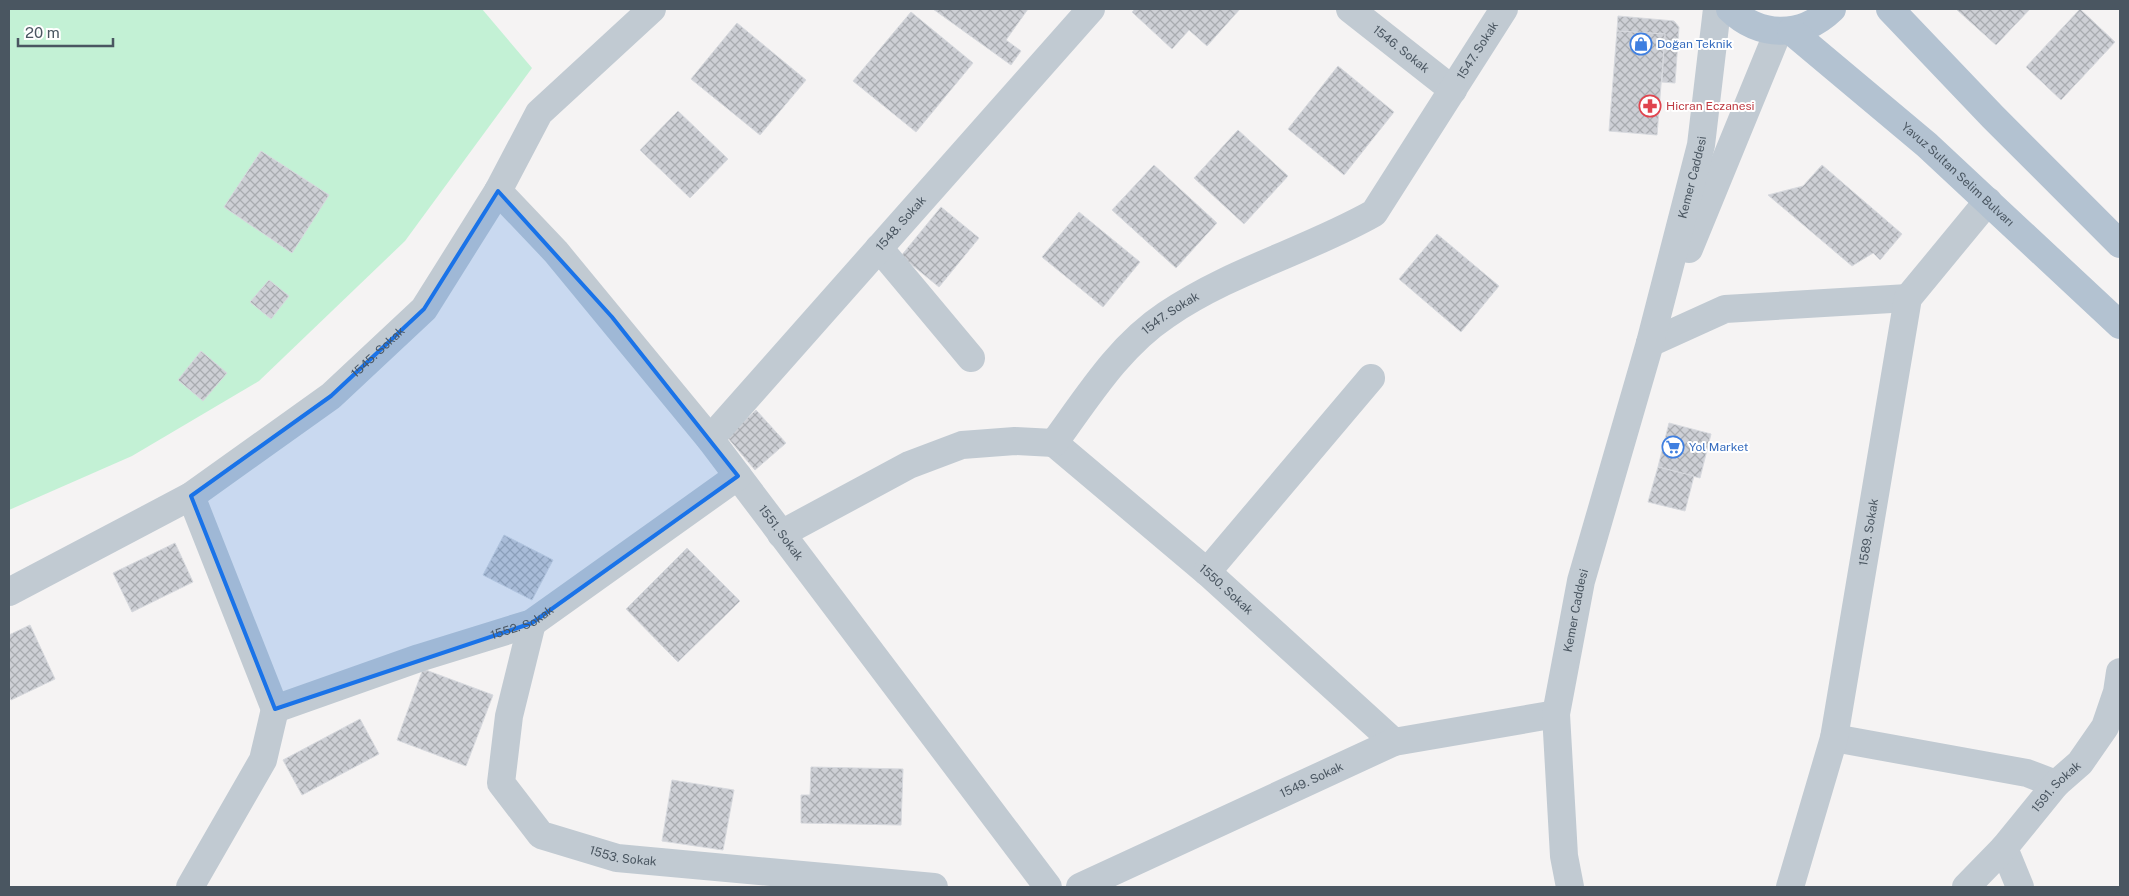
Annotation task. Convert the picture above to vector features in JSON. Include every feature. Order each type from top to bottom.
[{"type":"main road","points":[[1730,9],[1741,20],[1758,28],[1784,32],[1816,22],[1832,9]]},
{"type":"main road","points":[[1890,9],[1993,117],[2120,244]]},
{"type":"main road","name":"Yavuz Sultan Selim Bulvarı","points":[[1784,32],[1919,139],[2120,325]]},
{"type":"street","name":"1545. Sokak","points":[[9,592],[191,496],[331,396],[424,309],[498,191],[539,113],[652,9]]},
{"type":"street","name":"1548. Sokak","points":[[710,438],[1091,9]]},
{"type":"street","name":"1546. Sokak","points":[[1350,9],[1453,90]]},
{"type":"street","name":"1547. Sokak","points":[[1054,443],[1118,356],[1165,315],[1228,279],[1345,229],[1374,213],[1504,9]]},
{"type":"street","name":"Kemer Caddesi","points":[[1570,887],[1564,856],[1556,714],[1581,581],[1650,343],[1701,145],[1717,9]]},
{"type":"street","name":"Kemer Caddesi","points":[[1650,343],[1784,32]]},
{"type":"street","name":"1551. Sokak","points":[[498,191],[581,280],[710,438],[1048,887]]},
{"type":"street","points":[[1650,343],[1725,309],[1908,298],[1988,202]]},
{"type":"street","points":[[879,248],[971,358]]},
{"type":"street","name":"1589. Sokak","points":[[1790,887],[1834,738],[1908,298]]},
{"type":"street","points":[[1208,572],[1371,378]]},
{"type":"street","points":[[781,534],[909,465],[962,446],[1015,441],[1054,443]]},
{"type":"street","name":"1550. Sokak","points":[[1054,443],[1208,572],[1394,742]]},
{"type":"street","name":"1552. Sokak","points":[[275,709],[419,658],[532,623],[738,476]]},
{"type":"street","points":[[190,887],[263,760],[275,709],[191,496]]},
{"type":"street","name":"1553. Sokak","points":[[532,623],[509,716],[501,783],[541,835],[617,858],[720,878],[934,887]]},
{"type":"street","name":"1591. Sokak","points":[[1966,887],[2004,848],[2056,784],[2080,763],[2105,727],[2117,692],[2120,672]]},
{"type":"street","name":"1549. Sokak","points":[[1080,887],[1394,742],[1556,714]]},
{"type":"street","points":[[1834,738],[2027,773],[2056,784]]},
{"type":"street","points":[[2004,848],[2020,887]]},
{"type":"highlighted area","points":[[498,191],[612,317],[738,476],[532,623],[275,709],[191,496],[331,396],[424,309]]},
{"type":"green space","points":[[9,9],[482,9],[532,68],[405,241],[259,381],[132,456],[9,510]]},
{"type":"building","points":[[933,9],[1028,9],[1006,40],[1021,51],[1011,65]]},
{"type":"building","points":[[1135,9],[1240,9],[1207,46],[1189,30],[1172,49],[1132,12]]},
{"type":"building","points":[[1956,9],[2030,9],[1996,45]]},
{"type":"building","points":[[2080,9],[2115,42],[2061,100],[2026,67]]},
{"type":"building","points":[[911,12],[973,63],[916,132],[853,81]]},
{"type":"building","points":[[1618,16],[1674,21],[1679,27],[1675,83],[1662,82],[1665,34],[1617,31]]},
{"type":"building","points":[[737,23],[806,80],[760,135],[691,79]]},
{"type":"building","points":[[1617,31],[1665,34],[1657,135],[1609,131]]},
{"type":"building","points":[[1338,66],[1394,112],[1344,175],[1288,129]]},
{"type":"building","points":[[678,111],[728,159],[690,198],[640,150]]},
{"type":"building","points":[[1238,130],[1288,176],[1244,224],[1194,178]]},
{"type":"building","points":[[261,151],[329,195],[292,253],[224,207]]},
{"type":"building","points":[[1154,165],[1217,223],[1176,268],[1112,210]]},
{"type":"building","points":[[1822,165],[1902,234],[1880,260],[1873,253],[1852,266],[1768,195],[1803,186]]},
{"type":"building","points":[[941,207],[979,238],[939,287],[901,256]]},
{"type":"building","points":[[1079,212],[1140,262],[1103,307],[1042,257]]},
{"type":"building","points":[[1437,234],[1499,286],[1461,332],[1399,279]]},
{"type":"building","points":[[269,280],[289,296],[271,319],[250,302]]},
{"type":"building","points":[[201,351],[227,373],[203,401],[178,380]]},
{"type":"building","points":[[756,410],[786,443],[755,470],[727,437]]},
{"type":"building","points":[[1669,423],[1711,434],[1700,478],[1658,467]]},
{"type":"building","points":[[1658,467],[1694,476],[1685,511],[1648,502]]},
{"type":"building","points":[[504,535],[553,560],[532,600],[483,575]]},
{"type":"building","points":[[175,543],[193,582],[132,612],[113,573]]},
{"type":"building","points":[[687,548],[740,601],[678,662],[626,609]]},
{"type":"building","points":[[30,625],[55,679],[11,700],[9,695],[9,635]]},
{"type":"building","points":[[423,669],[493,695],[466,766],[397,740]]},
{"type":"building","points":[[360,719],[379,754],[302,795],[283,760]]},
{"type":"building","points":[[811,767],[903,769],[901,825],[801,823],[801,795],[810,795]]},
{"type":"building","points":[[672,780],[734,790],[723,850],[662,841]]},
{"type":"place","name":"Doğan Teknik","points":[[1641,44]]},
{"type":"place","name":"Hicran Eczanesi","points":[[1650,106]]},
{"type":"place","name":"Yol Market","points":[[1673,447]]}]
